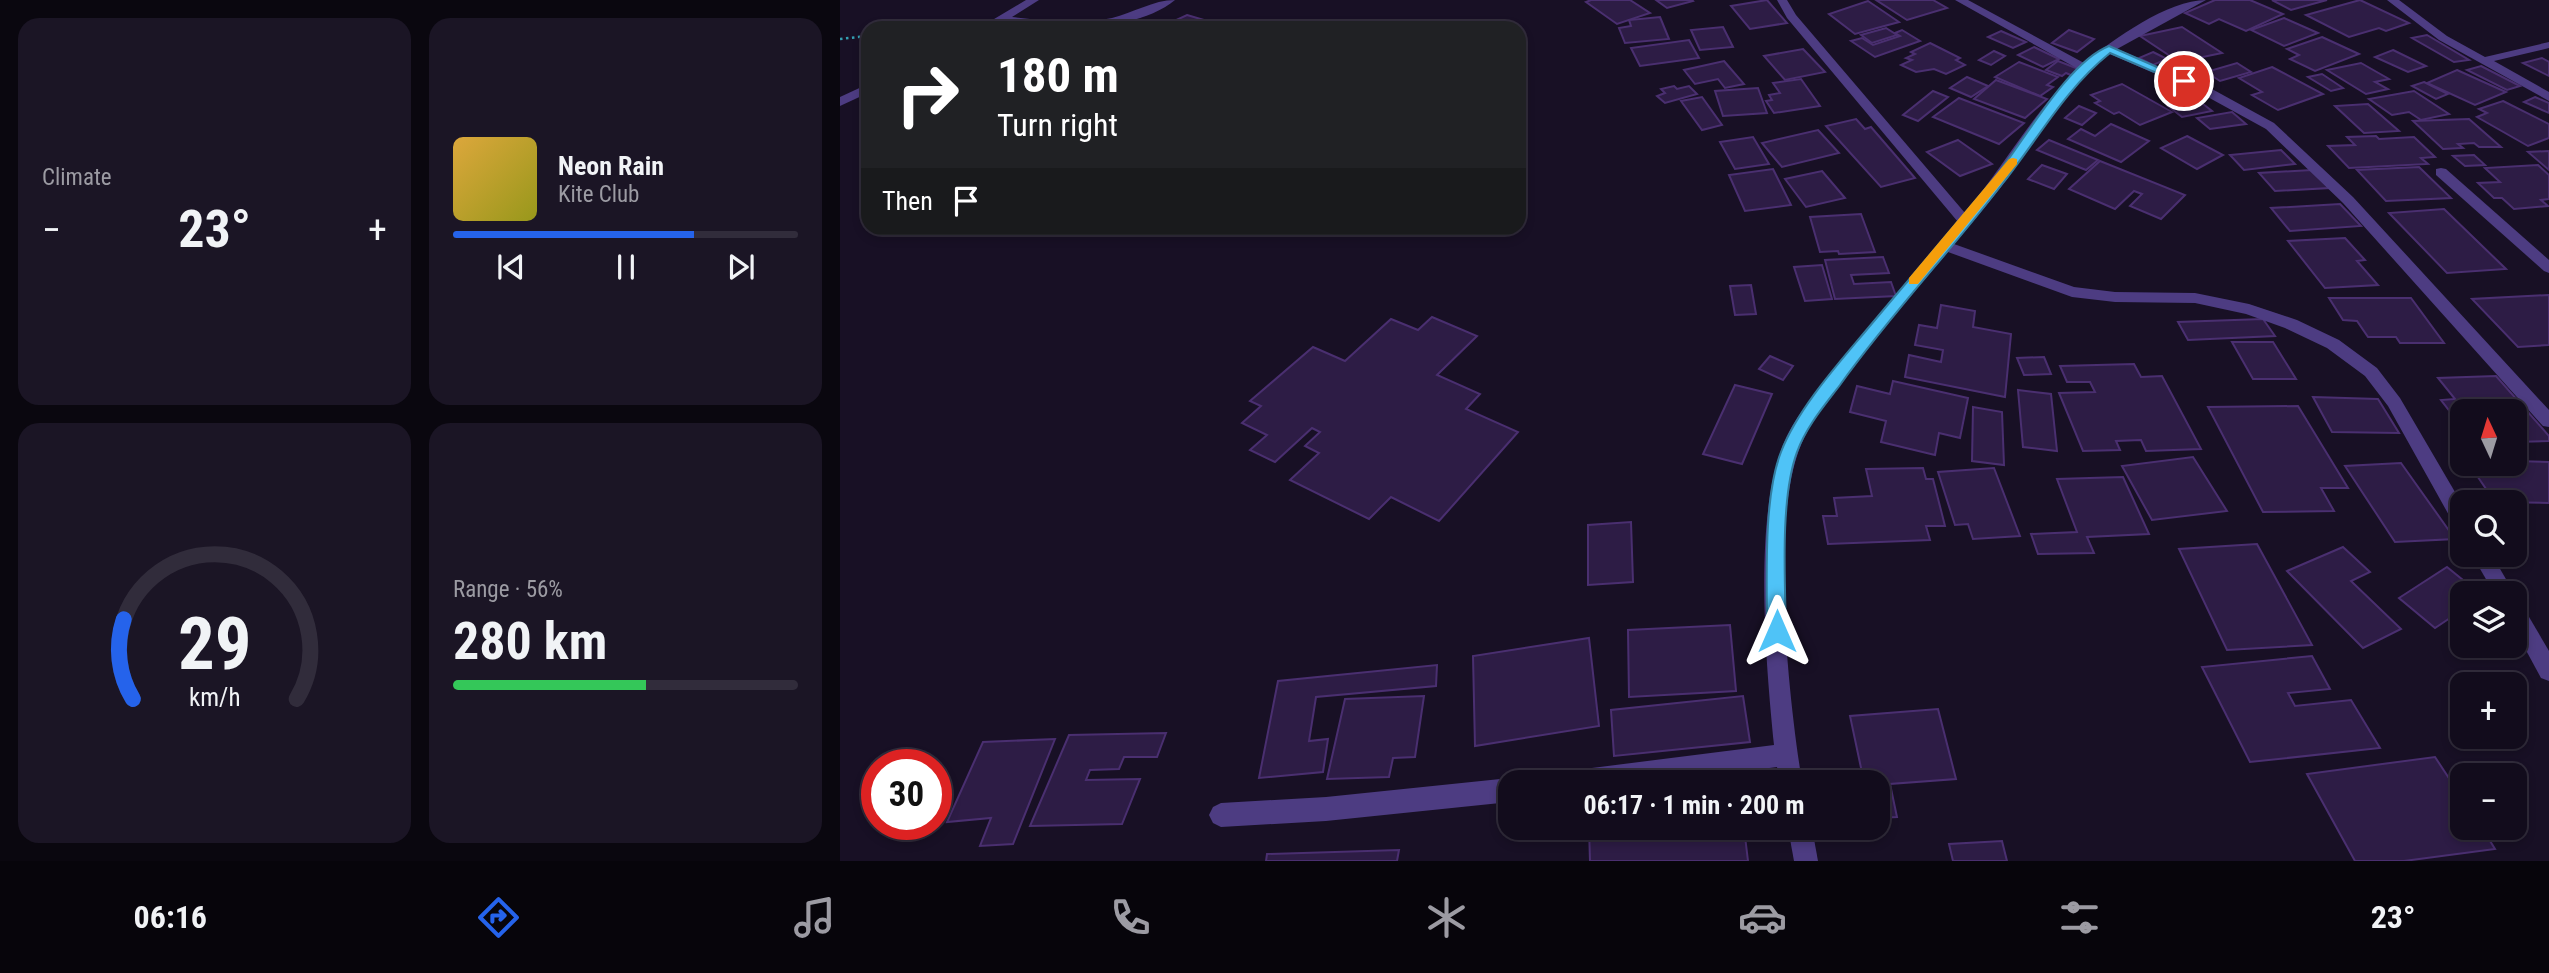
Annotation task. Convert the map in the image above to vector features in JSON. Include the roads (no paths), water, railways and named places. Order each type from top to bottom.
[{"type":"street","points":[[999,21],[1034,0]]},
{"type":"street","points":[[1119,21],[1146,13],[1170,0]]},
{"type":"street","points":[[1782,0],[1791,16],[1964,220]]},
{"type":"street","points":[[1961,0],[2085,68]]},
{"type":"street","points":[[1789,770],[1777,631],[1776,549],[1781,486],[1788,454],[1799,429],[1849,361],[1999,180],[2085,68],[2109,49],[2201,0]]},
{"type":"street","points":[[2392,0],[2443,38],[2549,97]]},
{"type":"street","points":[[1003,19],[1024,21]]},
{"type":"street","points":[[2481,61],[2549,45]]},
{"type":"street","points":[[2109,49],[2208,92],[2270,126],[2348,201],[2549,421]]},
{"type":"street","points":[[840,102],[861,92]]},
{"type":"street","points":[[2441,172],[2549,268]]},
{"type":"street","points":[[1943,245],[2072,292],[2115,298],[2195,299],[2249,309],[2291,324],[2333,344],[2371,372],[2394,402],[2450,500]]},
{"type":"street","points":[[2527,632],[2549,671]]},
{"type":"street","points":[[1669,770],[1786,755]]},
{"type":"street","points":[[1221,815],[1325,809],[1498,791]]},
{"type":"street","points":[[1803,840],[1807,861]]}]
